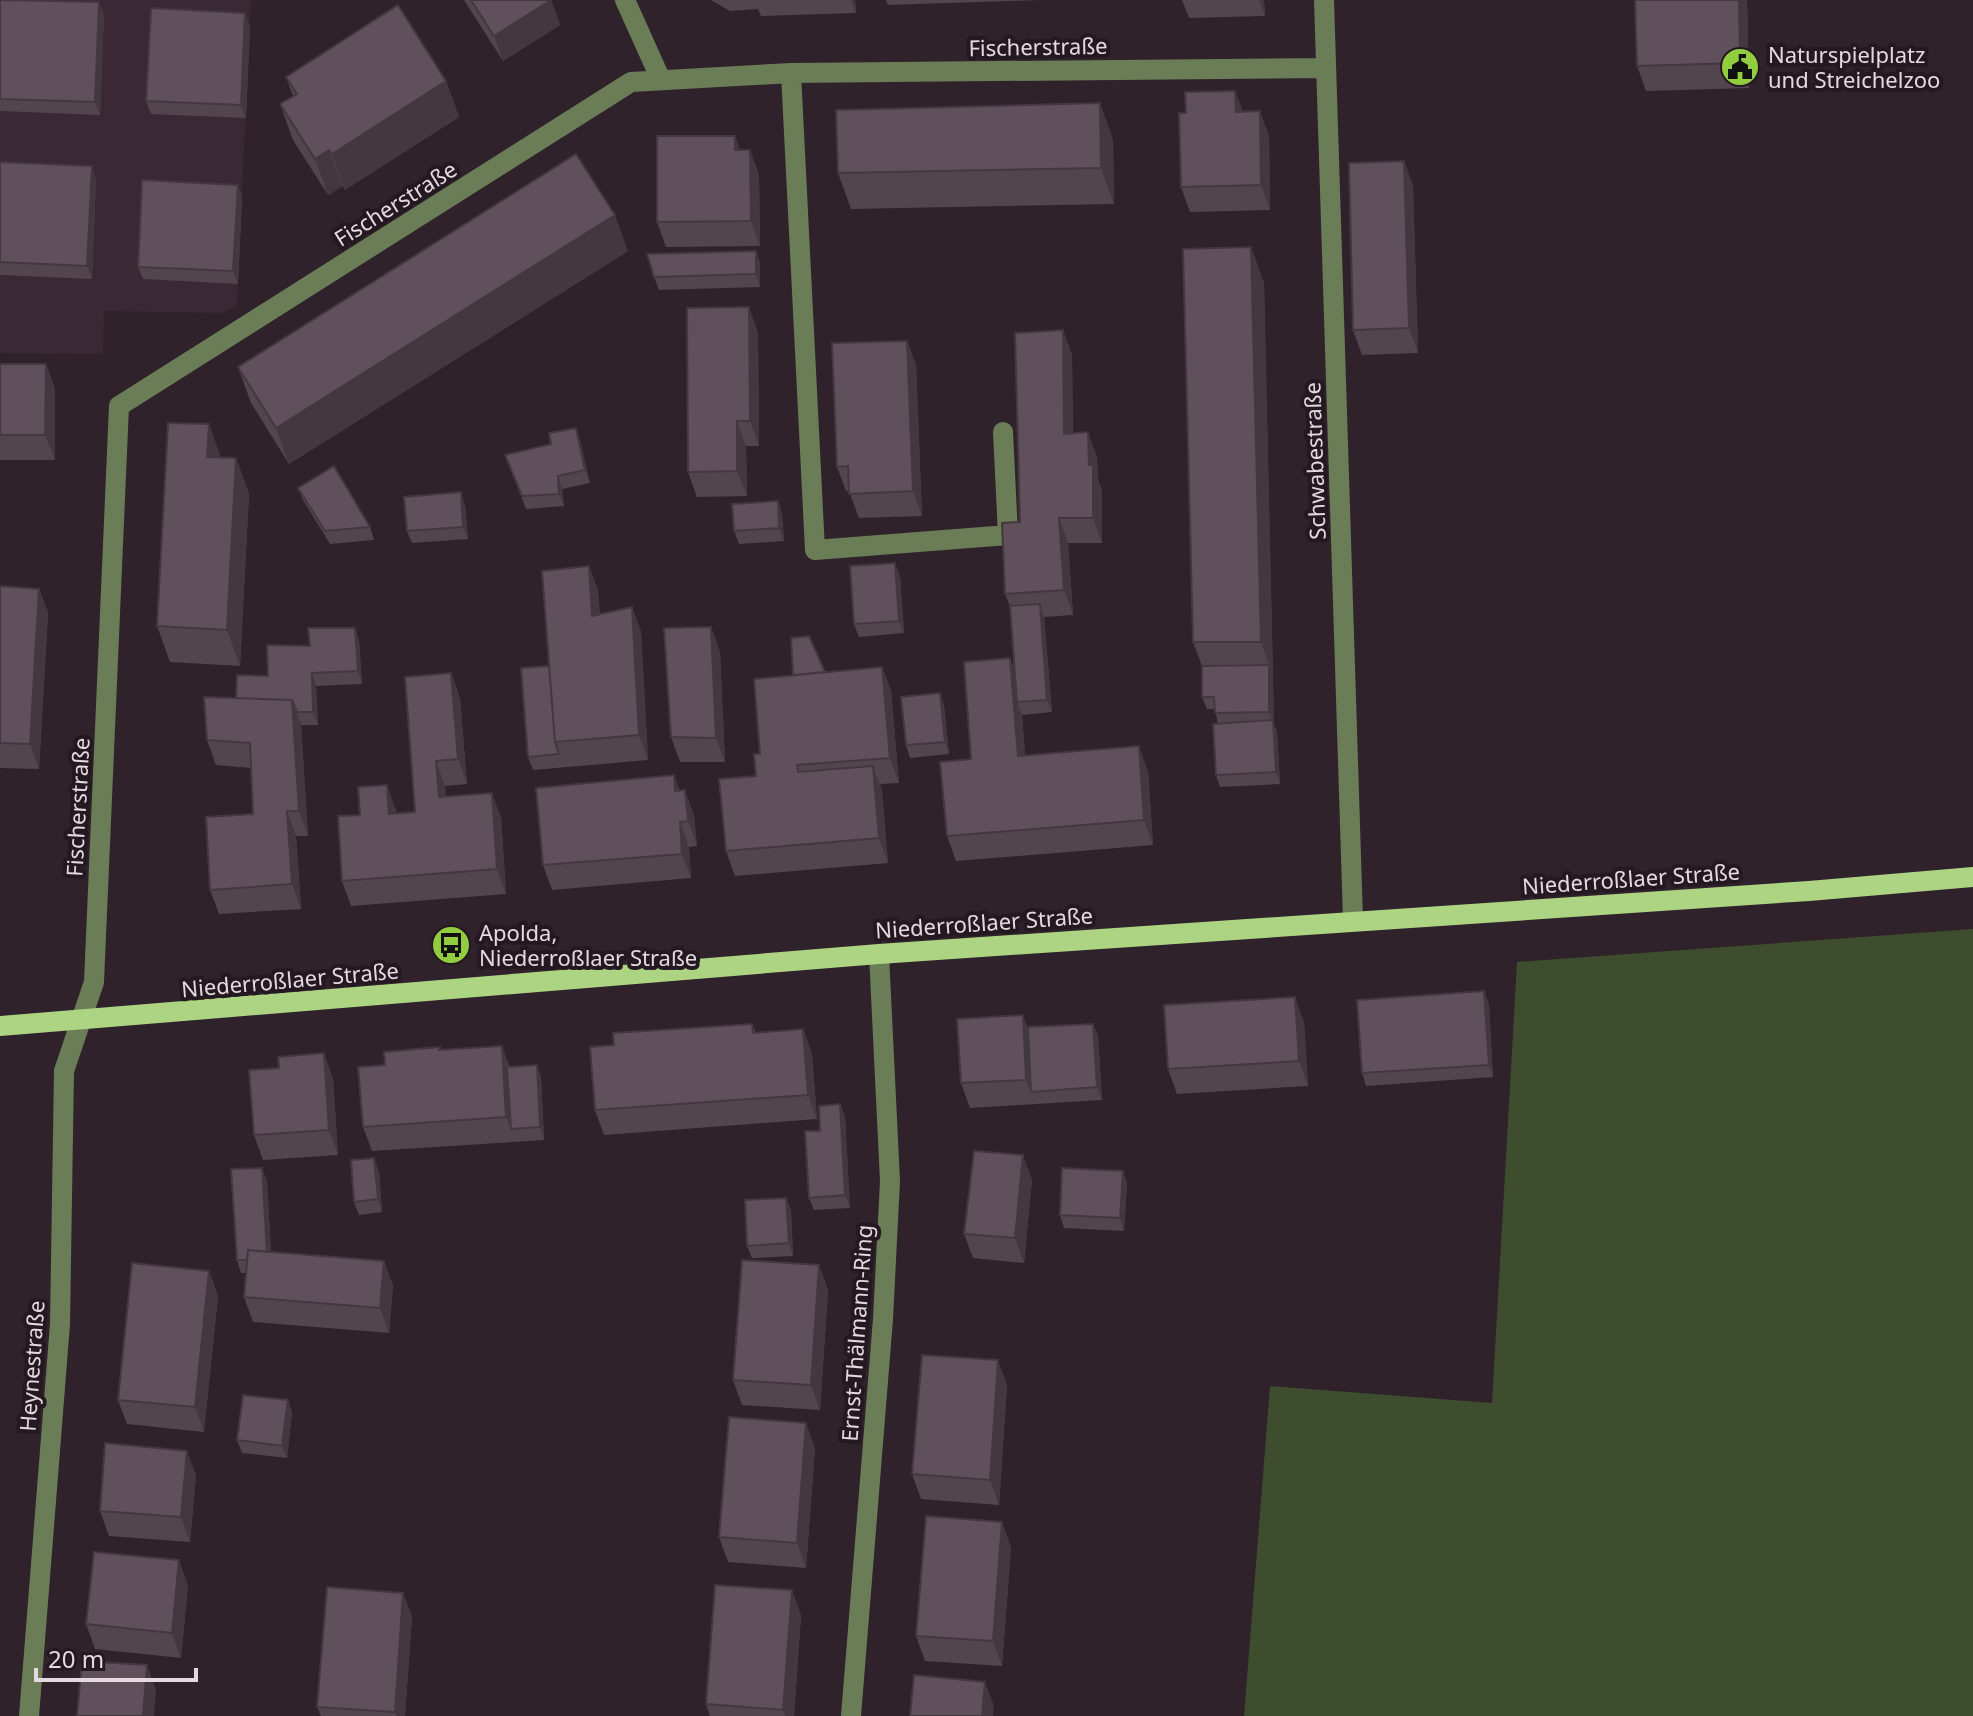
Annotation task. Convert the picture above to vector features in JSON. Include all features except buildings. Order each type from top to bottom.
[{"type":"main road","name":"Niederroßlaer Straße","points":[[0,1026],[879,954],[1809,891],[1973,877]]},
{"type":"street","points":[[625,0],[661,80]]},
{"type":"street","name":"Schwabestraße","points":[[1324,0],[1353,920]]},
{"type":"street","name":"Fischerstraße","points":[[81,1021],[94,982],[119,406],[631,82],[791,73],[1325,68]]},
{"type":"street","points":[[791,73],[815,550],[1008,535],[1003,432]]},
{"type":"street","name":"Ernst-Thälmann-Ring","points":[[851,1716],[883,1319],[890,1181],[879,954]]},
{"type":"street","name":"Heynestraße","points":[[29,1716],[60,1324],[64,1071],[81,1021]]},
{"type":"shaded area","points":[[0,0],[251,0],[237,305],[222,313],[104,311],[103,354],[0,353]]},
{"type":"green space","points":[[1973,929],[1973,1716],[1244,1716],[1270,1386],[1492,1403],[1517,962]]},
{"type":"place","name":"Naturspielplatz und Streichelzoo","points":[[1740,67]]},
{"type":"place","name":"Apolda, Niederroßlaer Straße","points":[[451,945]]}]
